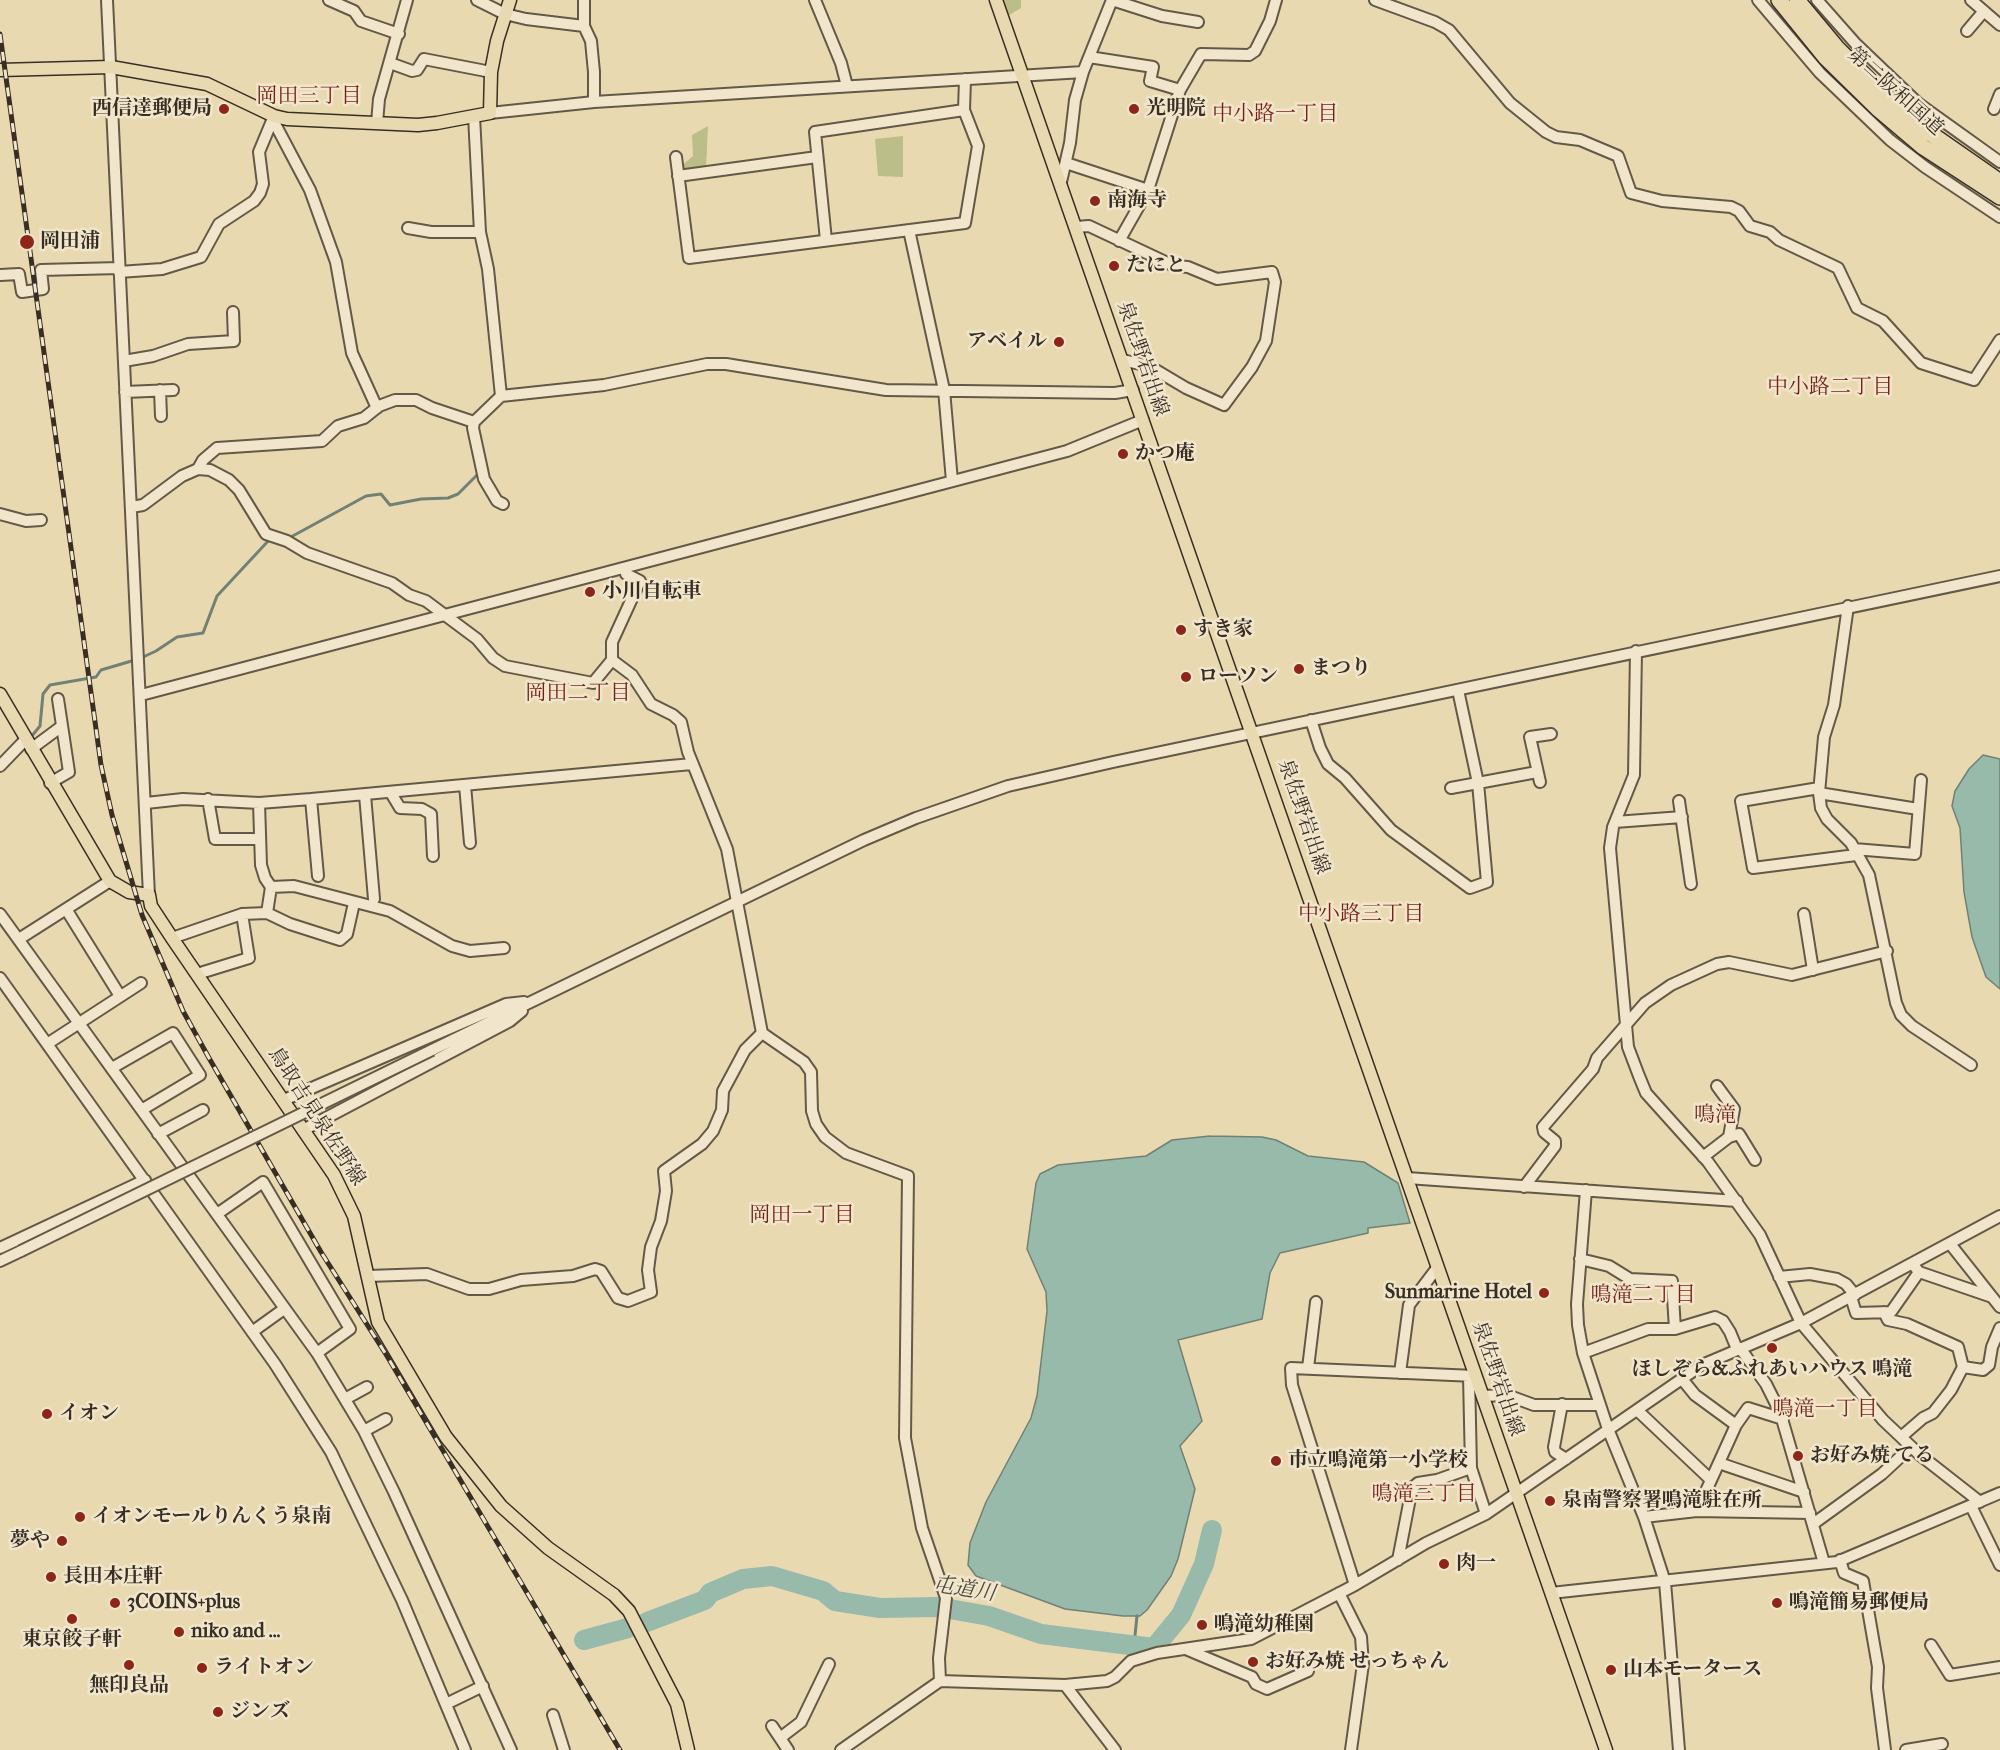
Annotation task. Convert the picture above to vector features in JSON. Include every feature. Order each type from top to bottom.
[{"type":"highway","name":"第二阪和国道","points":[[1779,0],[1826,58],[1877,108],[1923,147],[2000,198]]},
{"type":"highway","name":"第二阪和国道","points":[[1797,0],[1837,48],[1888,99],[1930,133],[2000,182]]},
{"type":"main road","points":[[0,70],[111,67],[207,84],[274,118],[418,125],[490,113],[491,72],[510,0]]},
{"type":"main road","name":"泉佐野岩出線","points":[[996,0],[1407,1178],[1472,1376],[1482,1396],[1606,1750]]},
{"type":"main road","points":[[0,694],[50,783],[110,881],[129,892],[149,895]]},
{"type":"main road","name":"鳥取吉見泉佐野線","points":[[149,895],[151,906],[305,1129],[347,1199],[354,1216],[378,1323],[446,1437],[501,1506],[548,1548],[614,1595],[628,1611],[677,1704],[688,1750]]},
{"type":"street","points":[[107,0],[149,895]]},
{"type":"street","points":[[329,0],[354,11],[361,21],[399,34]]},
{"type":"street","points":[[377,123],[379,99],[407,0]]},
{"type":"street","points":[[477,0],[505,14],[584,26]]},
{"type":"street","points":[[584,0],[584,26],[591,40],[594,102]]},
{"type":"street","points":[[815,0],[841,63],[847,86]]},
{"type":"street","points":[[1061,182],[1066,164],[1075,100],[1083,72],[1112,0],[1162,16],[1198,22]]},
{"type":"street","points":[[1119,241],[1148,190],[1180,90],[1201,54],[1249,55],[1255,51],[1270,21],[1276,0]]},
{"type":"street","points":[[1375,0],[1435,22],[1449,30],[1510,103],[1546,132],[1556,137],[1580,140],[1617,156],[1632,193],[1662,201],[1731,207],[1739,211],[1750,226],[1770,232],[1779,240],[1838,268],[1857,308],[1883,321],[1921,363],[1974,380],[2000,340]]},
{"type":"street","points":[[1758,0],[1820,73],[1890,140],[1934,173],[2000,217]]},
{"type":"street","points":[[1817,0],[1855,43],[1919,104],[2000,162]]},
{"type":"street","points":[[1971,0],[2000,25]]},
{"type":"street","points":[[1967,31],[1984,11]]},
{"type":"street","points":[[1089,57],[1153,67],[1150,81],[1180,90]]},
{"type":"street","points":[[390,63],[412,71],[417,70],[424,59],[491,72]]},
{"type":"street","points":[[490,113],[594,102],[1021,74],[1083,72]]},
{"type":"street","points":[[676,157],[689,258],[965,223],[978,146],[964,111],[965,79]]},
{"type":"street","points":[[1994,109],[2000,94]]},
{"type":"street","points":[[826,240],[815,132],[964,111]]},
{"type":"street","points":[[474,116],[480,232],[488,269],[501,396]]},
{"type":"street","points":[[0,275],[19,274],[22,292],[43,289],[41,270],[162,269],[201,257],[219,224],[254,201],[260,193],[263,184],[259,152],[274,118]]},
{"type":"street","points":[[274,118],[310,190],[336,262],[352,353],[377,408]]},
{"type":"street","points":[[678,176],[817,157]]},
{"type":"street","points":[[1066,164],[1148,190]]},
{"type":"street","points":[[1076,227],[1089,226],[1174,266],[1188,267],[1217,279],[1272,272],[1275,282],[1266,341],[1252,367],[1224,405],[1186,388],[1149,366],[1122,360]]},
{"type":"street","points":[[408,228],[431,232],[480,232]]},
{"type":"street","points":[[909,230],[944,390],[952,481]]},
{"type":"street","points":[[124,361],[153,356],[188,344],[234,341],[233,312]]},
{"type":"street","points":[[503,504],[497,501],[484,479],[475,445],[474,422],[501,396],[604,385],[707,364],[726,364],[886,390],[1115,393],[1133,390]]},
{"type":"street","points":[[160,390],[161,416]]},
{"type":"street","points":[[125,392],[172,390]]},
{"type":"street","points":[[198,469],[203,460],[217,448],[322,441],[338,426],[364,418],[377,408],[395,400],[407,398],[474,422]]},
{"type":"street","points":[[141,695],[1067,451],[1143,420]]},
{"type":"street","points":[[131,507],[143,505],[182,476],[198,469],[210,470],[229,480],[239,490],[266,534],[306,553],[392,583],[432,605],[477,639],[494,658],[514,668],[593,683],[612,660],[612,642],[640,581],[627,574],[625,568]]},
{"type":"street","points":[[0,514],[26,521],[41,520]]},
{"type":"street","points":[[0,1261],[864,840],[961,801],[1008,786],[1090,767],[1848,606],[2000,576]]},
{"type":"street","points":[[1848,606],[1834,705],[1824,737],[1819,790],[1821,808],[1827,819],[1842,833],[1869,875],[1901,1015],[1912,1026],[1971,1065]]},
{"type":"street","points":[[1636,651],[1634,775],[1615,822],[1610,848],[1628,1047],[1646,1093],[1703,1157],[1737,1201],[1760,1235],[1802,1323],[1883,1420],[1975,1504],[2000,1565]]},
{"type":"street","points":[[612,660],[632,675],[651,704],[673,715],[681,722],[692,764],[727,849],[739,900],[762,1033],[804,1062],[811,1072],[812,1111],[816,1124],[825,1137],[846,1153],[908,1176],[905,1438],[922,1528],[946,1598],[939,1658],[940,1681]]},
{"type":"street","points":[[1311,720],[1328,764],[1345,778],[1391,830],[1470,888],[1487,882],[1478,783],[1458,690]]},
{"type":"street","points":[[50,783],[69,772],[58,699]]},
{"type":"street","points":[[0,766],[28,744],[62,726]]},
{"type":"street","points":[[1451,788],[1539,777],[1530,737],[1551,734]]},
{"type":"street","points":[[146,803],[208,799],[259,803],[391,793],[396,790],[692,764]]},
{"type":"street","points":[[1918,809],[1819,790],[1741,801],[1753,868],[1855,852],[1915,854],[1921,780]]},
{"type":"street","points":[[465,785],[470,843]]},
{"type":"street","points":[[391,793],[400,808],[422,809],[431,814],[433,856]]},
{"type":"street","points":[[365,795],[374,899]]},
{"type":"street","points":[[208,799],[215,839],[260,839]]},
{"type":"street","points":[[311,799],[318,876]]},
{"type":"street","points":[[1679,801],[1691,884]]},
{"type":"street","points":[[259,803],[261,865],[271,887],[267,913]]},
{"type":"street","points":[[1615,822],[1682,817]]},
{"type":"street","points":[[19,939],[110,881]]},
{"type":"street","points":[[271,887],[294,886],[390,911],[452,946],[470,951],[504,948]]},
{"type":"street","points":[[172,938],[242,914],[267,913],[290,924],[340,940],[347,934],[354,903]]},
{"type":"street","points":[[66,909],[120,996]]},
{"type":"street","points":[[0,914],[317,1353],[364,1431],[511,1750]]},
{"type":"street","points":[[196,974],[249,958],[242,914]]},
{"type":"street","points":[[1804,914],[1813,970]]},
{"type":"street","points":[[1524,1187],[1555,1146],[1555,1141],[1544,1132],[1543,1127],[1593,1070],[1597,1058],[1646,1002],[1671,985],[1717,964],[1729,962],[1781,975],[1792,975],[1887,951]]},
{"type":"street","points":[[0,978],[252,1332],[331,1452],[402,1600],[465,1750]]},
{"type":"street","points":[[47,1044],[141,983]]},
{"type":"street","points":[[284,1100],[506,1004],[533,1000]]},
{"type":"street","points":[[305,1129],[510,1021],[533,1000]]},
{"type":"street","points":[[112,1068],[174,1033],[200,1075],[143,1109]]},
{"type":"street","points":[[368,1276],[427,1274],[469,1289],[489,1288],[521,1280],[573,1276],[595,1269],[601,1271],[618,1298],[628,1301],[651,1292],[648,1269],[651,1247],[661,1221],[666,1191],[664,1171],[702,1144],[713,1131],[722,1110],[723,1091],[745,1050],[762,1033]]},
{"type":"street","points":[[1717,1086],[1734,1108],[1729,1137]]},
{"type":"street","points":[[158,1134],[203,1110]]},
{"type":"street","points":[[1703,1157],[1729,1137],[1739,1134],[1755,1160]]},
{"type":"street","points":[[1407,1178],[1737,1201]]},
{"type":"street","points":[[0,1248],[145,1180]]},
{"type":"street","points":[[217,1214],[263,1182],[350,1329],[317,1353]]},
{"type":"street","points":[[1586,1190],[1577,1304],[1583,1353],[1608,1429],[1644,1516],[1665,1581],[1679,1750]]},
{"type":"street","points":[[841,1750],[940,1681],[1065,1685],[1107,1681],[1115,1677],[1131,1661],[1186,1649],[1251,1639],[1486,1514],[1702,1365],[1802,1323],[1853,1296],[1916,1268],[2000,1216]]},
{"type":"street","points":[[1951,1245],[2000,1307]]},
{"type":"street","points":[[1580,1258],[1609,1266],[1630,1279],[1672,1281],[1675,1329]]},
{"type":"street","points":[[1400,1373],[1409,1305],[1437,1268]]},
{"type":"street","points":[[1779,1277],[1810,1274],[1837,1279],[1846,1284],[1853,1296],[1856,1313],[1884,1312],[1895,1309],[1916,1268]]},
{"type":"street","points":[[1916,1268],[1992,1297]]},
{"type":"street","points":[[1308,1368],[1316,1302]]},
{"type":"street","points":[[252,1332],[284,1309]]},
{"type":"street","points":[[1884,1312],[1888,1320],[1907,1324],[1958,1347],[1963,1367],[1951,1390],[1933,1413],[1923,1418],[1901,1437]]},
{"type":"street","points":[[1583,1353],[1648,1329],[1675,1329],[1715,1317],[1727,1327],[1738,1349],[1766,1384],[1783,1419],[1824,1563]]},
{"type":"street","points":[[1963,1367],[1983,1370],[1989,1365],[1992,1347],[2000,1328]]},
{"type":"street","points":[[1355,1585],[1292,1384],[1291,1368],[1472,1376],[1471,1468],[1486,1514]]},
{"type":"street","points":[[1682,1379],[1695,1395],[1736,1425]]},
{"type":"street","points":[[345,1399],[367,1387]]},
{"type":"street","points":[[1482,1396],[1498,1393],[1527,1404],[1600,1405]]},
{"type":"street","points":[[1562,1404],[1554,1447],[1555,1452],[1566,1459]]},
{"type":"street","points":[[1696,1511],[1736,1425],[1748,1408],[1783,1419]]},
{"type":"street","points":[[1637,1410],[1711,1480]]},
{"type":"street","points":[[364,1431],[386,1419]]},
{"type":"street","points":[[1813,1524],[1882,1474],[1911,1447]]},
{"type":"street","points":[[1719,1463],[1804,1492]]},
{"type":"street","points":[[1398,1560],[1412,1488],[1418,1483],[1437,1480],[1471,1468]]},
{"type":"street","points":[[1551,1593],[1840,1560],[2000,1493]]},
{"type":"street","points":[[1644,1516],[1696,1511],[1810,1512]]},
{"type":"street","points":[[1840,1560],[1844,1573],[1863,1581],[1878,1667],[1877,1688],[1885,1750]]},
{"type":"street","points":[[1339,1593],[1361,1637],[1363,1664],[1351,1750]]},
{"type":"street","points":[[1931,1645],[1950,1675],[2000,1667]]},
{"type":"street","points":[[1186,1649],[1252,1677],[1256,1684],[1268,1689],[1308,1671]]},
{"type":"street","points":[[780,1738],[801,1722],[829,1664]]},
{"type":"street","points":[[1065,1685],[1115,1750]]},
{"type":"street","points":[[446,1704],[483,1686]]},
{"type":"street","points":[[553,1715],[564,1750]]},
{"type":"street","points":[[772,1726],[788,1750]]},
{"type":"street","points":[[1906,1750],[1942,1744]]},
{"type":"green space","points":[[1001,0],[1021,0],[1021,8],[1006,17]]},
{"type":"green space","points":[[708,126],[706,168],[687,170],[679,168],[693,156],[692,135]]},
{"type":"green space","points":[[903,136],[903,177],[878,176],[875,139]]},
{"type":"shaded area","points":[[1983,755],[2000,759],[2000,989],[1986,977],[1972,937],[1964,892],[1960,828],[1952,806],[1955,791],[1969,769]]},
{"type":"shaded area","points":[[1210,1136],[1262,1137],[1276,1140],[1308,1156],[1364,1162],[1398,1183],[1410,1223],[1368,1228],[1368,1233],[1280,1253],[1270,1273],[1262,1319],[1178,1340],[1202,1421],[1180,1446],[1195,1489],[1178,1559],[1171,1576],[1147,1610],[1140,1616],[1065,1609],[976,1576],[968,1565],[970,1543],[986,1502],[1031,1418],[1037,1396],[1047,1311],[1046,1292],[1027,1249],[1036,1183],[1040,1174],[1058,1165],[1146,1156],[1172,1140]]},
{"type":"waterway","points":[[289,538],[366,496],[381,494],[390,505],[421,499],[448,498],[458,494],[480,472]]},
{"type":"waterway","points":[[141,658],[177,637],[203,633],[217,596],[270,539]]},
{"type":"waterway","points":[[31,737],[40,726],[43,694],[50,685],[96,677],[101,670],[135,660]]},
{"type":"waterway","name":"屯道川","points":[[647,1622],[705,1600],[710,1593],[743,1579],[772,1576],[823,1591],[835,1601],[880,1608],[938,1607],[989,1616],[1041,1634],[1154,1648],[1181,1615],[1204,1564],[1212,1530]]},
{"type":"waterway","points":[[1134,1645],[1137,1616]]},
{"type":"waterway","name":"屯道川","points":[[584,1640],[628,1628]]},
{"type":"railway","points":[[0,34],[101,765],[112,815],[142,915],[183,1011],[209,1058],[321,1252],[387,1356],[620,1750]]},
{"type":"place","name":"西信達郵便局","points":[[224,109]]},
{"type":"place","name":"光明院","points":[[1134,109]]},
{"type":"place","name":"南海寺","points":[[1095,201]]},
{"type":"place","name":"岡田浦","points":[[27,242]]},
{"type":"place","name":"たにと","points":[[1114,266]]},
{"type":"place","name":"アベイル","points":[[1059,342]]},
{"type":"place","name":"かつ庵","points":[[1123,454]]},
{"type":"place","name":"小川自転車","points":[[590,592]]},
{"type":"place","name":"すき家","points":[[1181,630]]},
{"type":"place","name":"まつり","points":[[1299,669]]},
{"type":"place","name":"ローソン","points":[[1186,677]]},
{"type":"place","name":"Sunmarine Hotel","points":[[1544,1293]]},
{"type":"place","name":"ほしぞら&ふれあいハウス 鳴滝","points":[[1772,1348]]},
{"type":"place","name":"イオン","points":[[47,1414]]},
{"type":"place","name":"お好み焼 てる","points":[[1798,1456]]},
{"type":"place","name":"市立鳴滝第一小学校","points":[[1276,1461]]},
{"type":"place","name":"泉南警察署鳴滝駐在所","points":[[1550,1501]]},
{"type":"place","name":"イオンモールりんくう泉南","points":[[80,1517]]},
{"type":"place","name":"夢や","points":[[62,1541]]},
{"type":"place","name":"肉一","points":[[1444,1564]]},
{"type":"place","name":"長田本庄軒","points":[[51,1577]]},
{"type":"place","name":"3COINS+plus","points":[[115,1603]]},
{"type":"place","name":"鳴滝簡易郵便局","points":[[1777,1603]]},
{"type":"place","name":"東京餃子軒","points":[[72,1619]]},
{"type":"place","name":"鳴滝幼稚園","points":[[1202,1625]]},
{"type":"place","name":"niko and ...","points":[[179,1632]]},
{"type":"place","name":"お好み焼 せっちゃん","points":[[1253,1662]]},
{"type":"place","name":"無印良品","points":[[129,1665]]},
{"type":"place","name":"ライトオン","points":[[202,1668]]},
{"type":"place","name":"山本モータース","points":[[1611,1670]]},
{"type":"place","name":"ジンズ","points":[[218,1712]]},
{"type":"district","name":"岡田三丁目","points":[[309,97]]},
{"type":"district","name":"中小路一丁目","points":[[1275,115]]},
{"type":"district","name":"中小路二丁目","points":[[1830,388]]},
{"type":"district","name":"岡田二丁目","points":[[578,694]]},
{"type":"district","name":"中小路三丁目","points":[[1361,915]]},
{"type":"district","name":"鳴滝","points":[[1715,1116]]},
{"type":"district","name":"岡田一丁目","points":[[802,1216]]},
{"type":"district","name":"鳴滝二丁目","points":[[1643,1296]]},
{"type":"district","name":"鳴滝一丁目","points":[[1825,1410]]},
{"type":"district","name":"鳴滝三丁目","points":[[1424,1495]]}]
